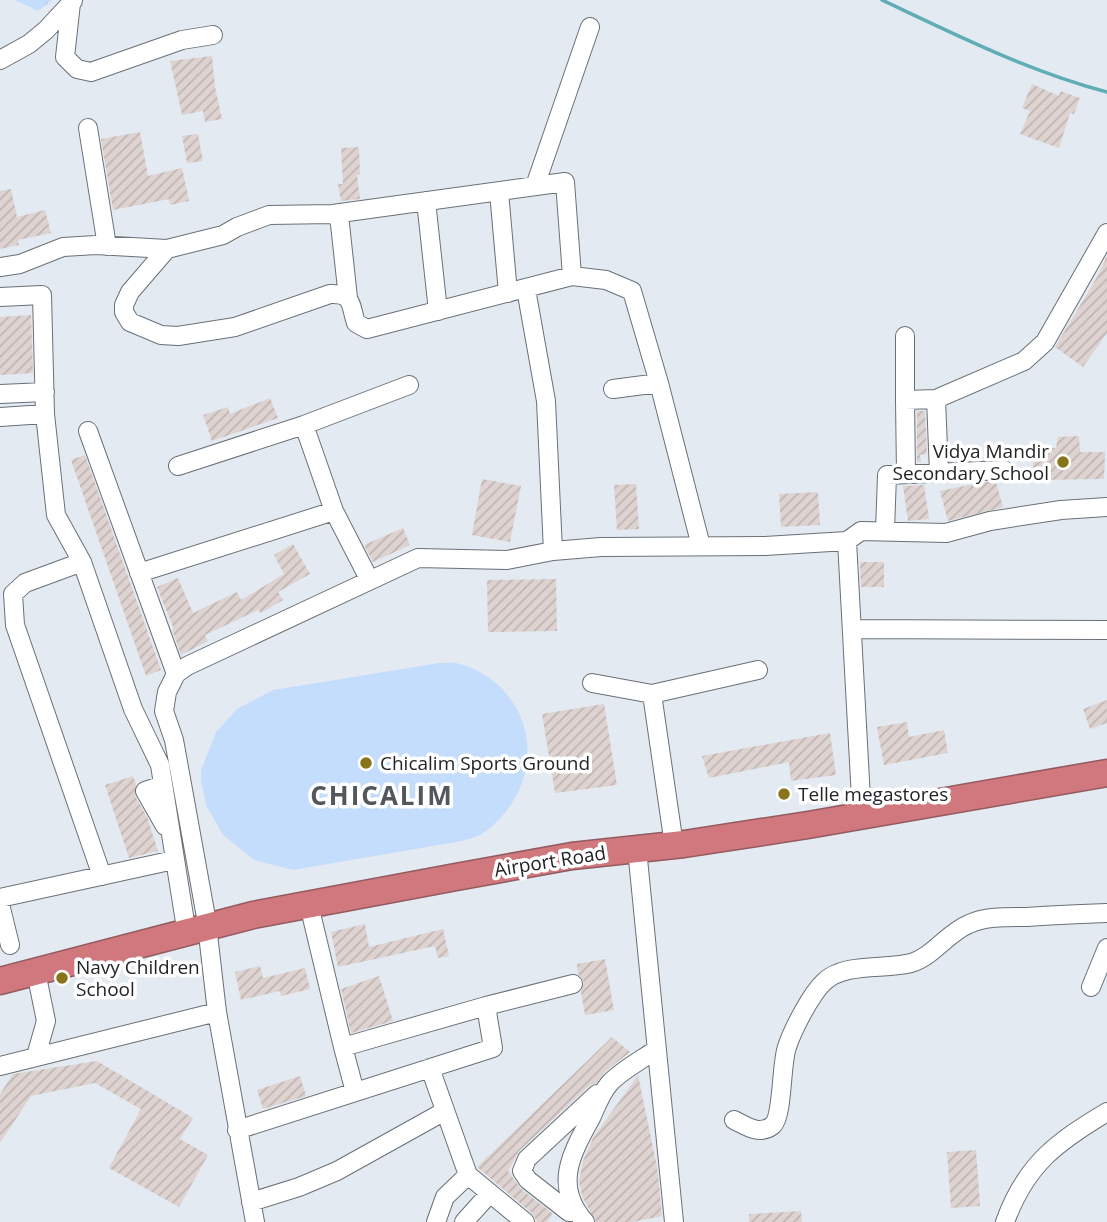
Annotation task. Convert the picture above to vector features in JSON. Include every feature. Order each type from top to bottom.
[{"type":"highway","name":"Airport Road","points":[[5,956],[253,915],[572,856],[637,849],[673,837],[862,799],[1107,756]]},
{"type":"highway","name":"Airport Road","points":[[0,981],[199,922],[366,882],[503,856],[914,808],[1107,774]]},
{"type":"street","points":[[73,1],[65,57],[77,69],[91,72],[182,40],[213,36]]},
{"type":"street","points":[[0,60],[29,44],[73,1]]},
{"type":"street","points":[[535,186],[590,27]]},
{"type":"street","points":[[88,128],[107,246]]},
{"type":"street","points":[[0,267],[20,264],[63,247],[167,249],[223,235],[269,215],[333,214],[565,183],[572,276]]},
{"type":"street","points":[[499,191],[508,293]]},
{"type":"street","points":[[426,201],[438,312]]},
{"type":"street","points":[[333,214],[341,224],[348,298],[356,323],[367,329],[572,276],[606,279],[632,291],[701,546]]},
{"type":"street","points":[[905,400],[936,399],[1024,361],[1045,342],[1107,233]]},
{"type":"street","points":[[167,249],[130,292],[124,305],[124,312],[130,322],[161,335],[235,327],[330,294],[342,293],[348,298]]},
{"type":"street","points":[[526,289],[546,401],[553,551]]},
{"type":"street","points":[[0,297],[41,295],[45,414],[56,515],[82,562],[133,709],[160,765],[163,785],[145,791],[171,837],[174,860],[199,922]]},
{"type":"street","points":[[905,336],[906,474]]},
{"type":"street","points":[[613,389],[659,383]]},
{"type":"street","points":[[178,466],[304,425],[408,385]]},
{"type":"street","points":[[0,394],[45,392]]},
{"type":"street","points":[[936,399],[939,472]]},
{"type":"street","points":[[0,417],[45,414]]},
{"type":"street","points":[[304,425],[334,511],[369,579]]},
{"type":"street","points":[[88,431],[176,674]]},
{"type":"street","points":[[886,531],[887,475],[1004,470]]},
{"type":"street","points":[[255,1222],[199,922],[174,740],[164,711],[167,692],[176,674],[187,666],[418,558],[508,560],[553,551],[601,547],[765,546],[847,541],[861,531],[946,533],[990,522],[1061,510],[1107,507]]},
{"type":"street","points":[[139,573],[334,511]]},
{"type":"street","points":[[847,541],[862,799]]},
{"type":"street","points":[[82,562],[25,583],[13,594],[15,625],[102,876]]},
{"type":"street","points":[[852,629],[1107,630]]},
{"type":"street","points":[[592,683],[652,694],[758,670]]},
{"type":"street","points":[[652,694],[673,837]]},
{"type":"street","points":[[637,849],[674,1222]]},
{"type":"street","points":[[0,898],[174,860]]},
{"type":"street","points":[[0,904],[5,956]]},
{"type":"street","points":[[309,905],[355,1092]]},
{"type":"street","points":[[734,1120],[750,1129],[763,1130],[775,1124],[779,1113],[787,1048],[816,992],[823,982],[836,972],[912,962],[931,953],[949,936],[970,923],[995,918],[1107,913]]},
{"type":"street","points":[[1091,987],[1107,948]]},
{"type":"street","points":[[36,972],[46,1021],[36,1056]]},
{"type":"street","points":[[343,1047],[573,984]]},
{"type":"street","points":[[237,1130],[493,1048],[486,1006]]},
{"type":"street","points":[[0,1066],[216,1012]]},
{"type":"street","points":[[46,1021],[72,1048]]},
{"type":"street","points":[[580,1217],[569,1212],[528,1180],[522,1171],[527,1158],[609,1084],[657,1049]]},
{"type":"street","points":[[430,1068],[468,1175],[525,1222]]},
{"type":"street","points":[[580,1217],[567,1182],[567,1169],[572,1153],[609,1084]]},
{"type":"street","points":[[251,1202],[299,1187],[337,1171],[445,1111]]},
{"type":"street","points":[[1005,1222],[1013,1201],[1036,1165],[1064,1138],[1107,1112]]},
{"type":"street","points":[[436,1222],[445,1197],[468,1175]]},
{"type":"street","points":[[464,1222],[489,1193]]},
{"type":"green space","points":[[15,0],[52,0],[38,11]]},
{"type":"green space","name":"Chicalim Sports Ground","points":[[439,663],[458,663],[481,673],[499,686],[513,702],[522,720],[527,740],[527,761],[522,783],[509,807],[486,831],[462,841],[293,870],[254,860],[223,835],[206,805],[201,770],[216,732],[237,709],[273,690]]},
{"type":"building","points":[[212,56],[222,119],[205,122],[203,111],[182,115],[170,61]]},
{"type":"building","points":[[1032,84],[1059,96],[1060,91],[1080,98],[1074,114],[1070,113],[1059,148],[1020,134],[1030,111],[1022,108]]},
{"type":"building","points":[[140,132],[148,176],[182,168],[189,201],[170,205],[169,199],[113,210],[101,139]]},
{"type":"building","points":[[198,134],[203,161],[187,163],[182,136]]},
{"type":"building","points":[[359,147],[360,175],[357,175],[360,199],[341,201],[338,184],[343,184],[341,148]]},
{"type":"building","points":[[11,189],[17,217],[45,210],[51,233],[18,240],[19,245],[0,249],[0,191]]},
{"type":"building","points":[[1107,256],[1107,333],[1083,367],[1055,347]]},
{"type":"building","points":[[31,315],[33,373],[0,375],[0,317]]},
{"type":"building","points":[[270,398],[278,418],[212,441],[203,415],[228,407],[230,414]]},
{"type":"building","points":[[917,411],[925,411],[927,454],[920,455],[921,462],[917,462]]},
{"type":"building","points":[[1079,436],[1080,452],[1105,452],[1104,479],[1033,480],[1033,447],[1056,448],[1058,437]]},
{"type":"building","points":[[85,455],[161,670],[146,676],[71,460]]},
{"type":"building","points":[[482,479],[521,486],[510,542],[472,535]]},
{"type":"building","points":[[996,482],[1003,507],[948,521],[940,491]]},
{"type":"building","points":[[636,484],[639,529],[617,530],[614,485]]},
{"type":"building","points":[[924,485],[929,519],[908,521],[903,486]]},
{"type":"building","points":[[818,492],[820,525],[781,527],[779,494]]},
{"type":"building","points":[[403,528],[410,545],[373,562],[364,545]]},
{"type":"building","points":[[293,544],[310,574],[278,592],[283,600],[261,613],[258,610],[205,635],[208,641],[181,655],[157,587],[178,578],[193,613],[237,592],[241,600],[284,574],[274,555]]},
{"type":"building","points":[[860,562],[884,562],[884,587],[861,587]]},
{"type":"building","points":[[556,579],[557,631],[488,632],[487,580]]},
{"type":"building","points":[[1107,700],[1107,723],[1090,729],[1083,709]]},
{"type":"building","points":[[604,704],[617,785],[555,793],[542,714]]},
{"type":"building","points":[[907,722],[909,737],[944,730],[948,753],[884,765],[877,727]]},
{"type":"building","points":[[830,733],[836,775],[791,781],[789,762],[709,778],[702,756]]},
{"type":"building","points":[[133,776],[136,784],[135,796],[147,817],[158,851],[129,858],[105,785]]},
{"type":"building","points":[[365,924],[369,947],[443,929],[449,956],[438,958],[435,946],[338,967],[331,932]]},
{"type":"building","points":[[605,959],[614,1010],[585,1015],[581,992],[584,982],[578,974],[577,964]]},
{"type":"building","points":[[260,966],[263,978],[305,968],[310,989],[281,996],[280,991],[241,1000],[235,972]]},
{"type":"building","points":[[379,976],[393,1021],[351,1033],[341,989]]},
{"type":"building","points":[[612,1037],[630,1052],[519,1151],[508,1171],[521,1189],[553,1214],[547,1222],[537,1222],[532,1213],[477,1167]]},
{"type":"building","points":[[97,1061],[193,1118],[180,1139],[208,1155],[179,1207],[109,1168],[141,1109],[95,1083],[31,1096],[0,1143],[0,1094],[13,1074]]},
{"type":"building","points":[[638,1075],[657,1167],[662,1216],[633,1222],[596,1222],[582,1196],[579,1181],[583,1161],[593,1138]]},
{"type":"building","points":[[300,1076],[306,1096],[263,1109],[257,1090]]},
{"type":"building","points":[[976,1150],[980,1206],[951,1208],[947,1152]]},
{"type":"building","points":[[801,1211],[802,1222],[749,1222],[749,1214]]},
{"type":"waterway","points":[[882,0],[1021,63],[1107,92]]},
{"type":"place","name":"Vidya Mandir Secondary School","points":[[1063,462]]},
{"type":"place","name":"Chicalim Sports Ground","points":[[366,763]]},
{"type":"place","name":"Telle megastores","points":[[784,794]]},
{"type":"place","name":"Navy Children School","points":[[62,978]]},
{"type":"district","name":"CHICALIM","points":[[382,796]]}]
